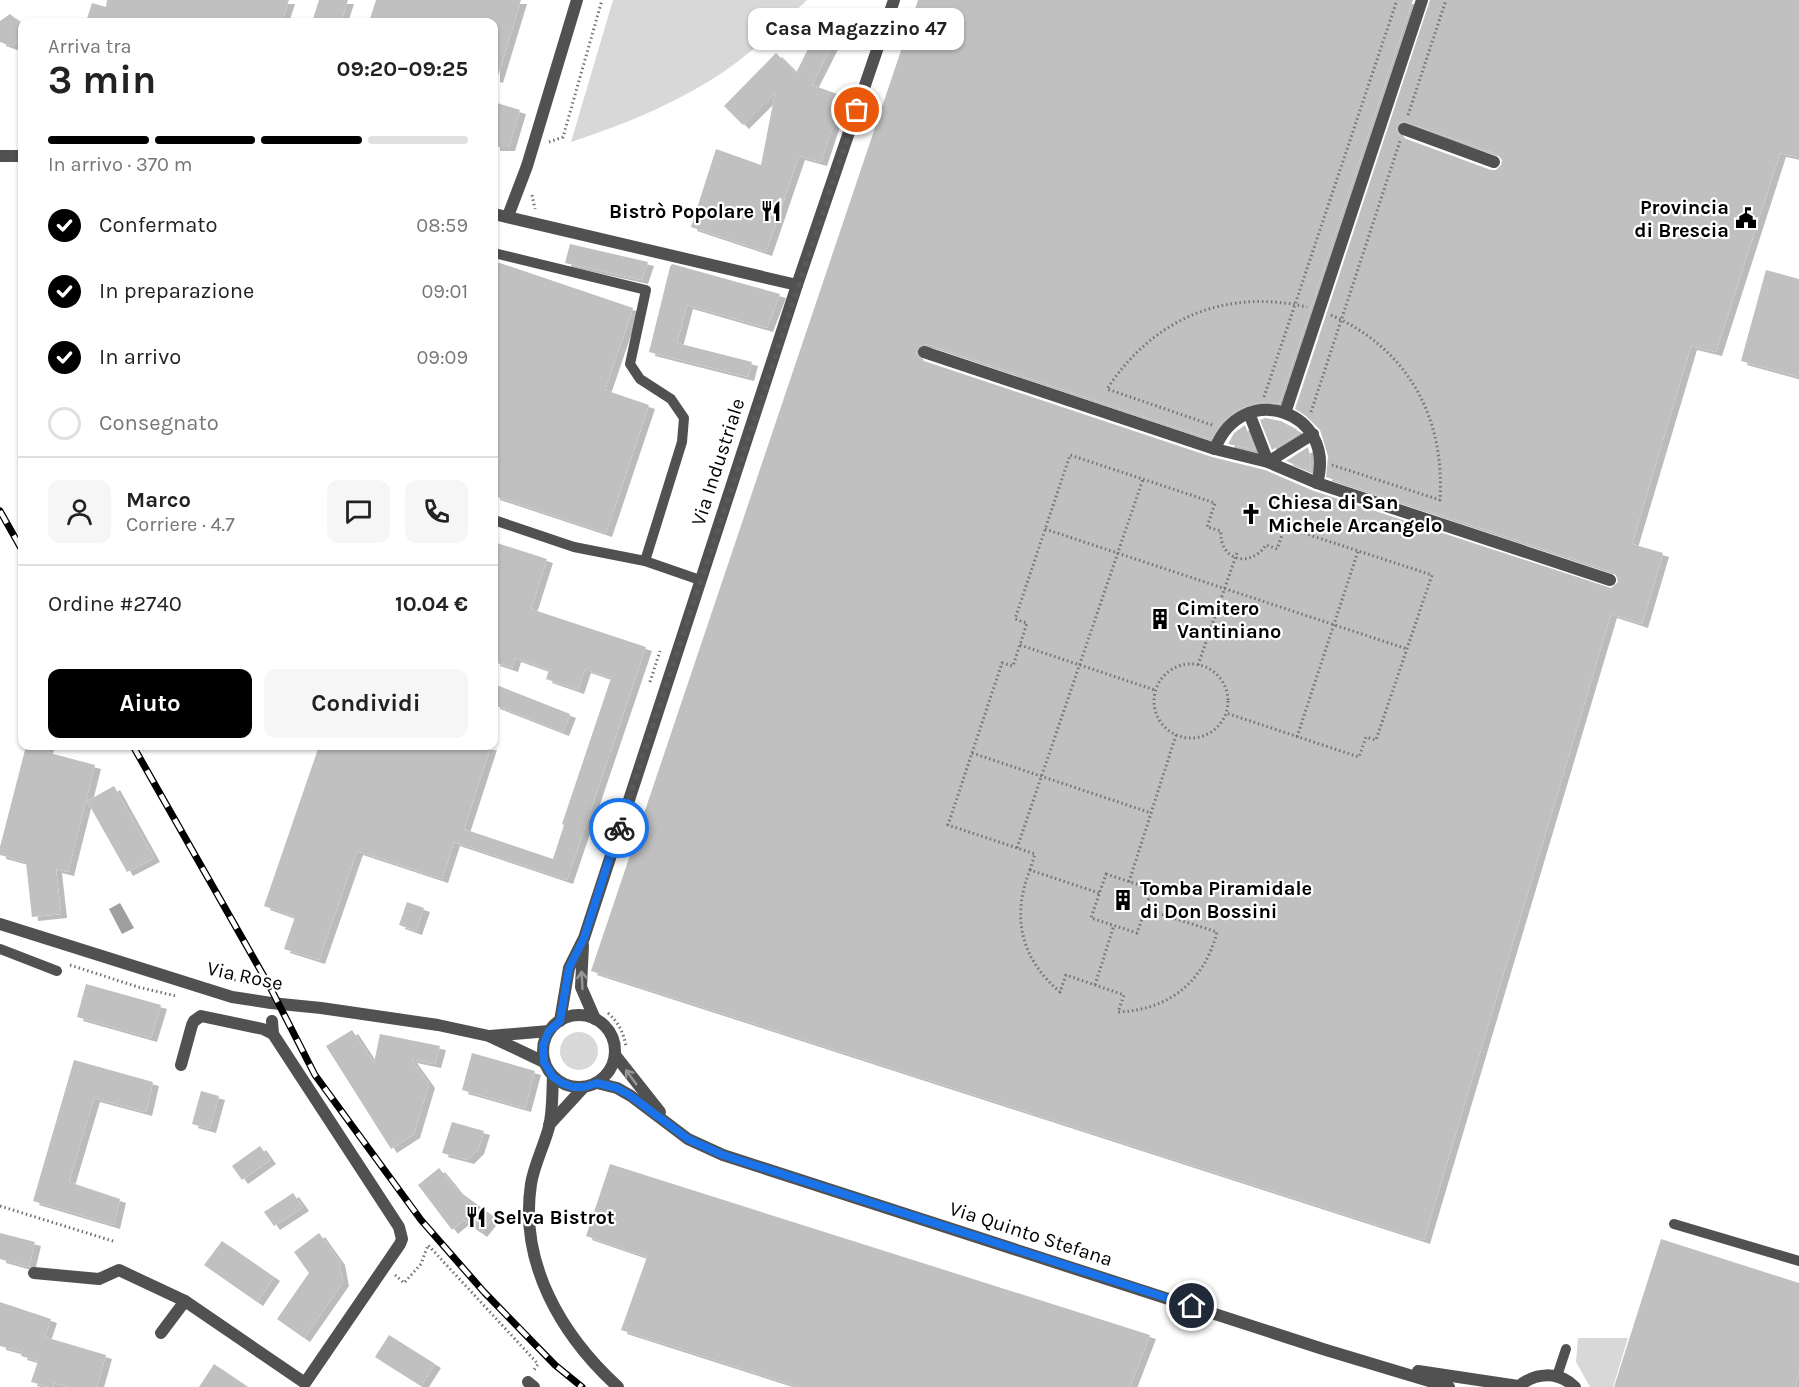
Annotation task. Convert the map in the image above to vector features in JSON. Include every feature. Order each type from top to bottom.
[{"type":"street","points":[[508,216],[527,166],[578,0]]},
{"type":"street","name":"Via Industriale","points":[[560,1021],[569,968],[584,938],[700,580],[894,0]]},
{"type":"street","points":[[1285,412],[1422,0]]},
{"type":"street","points":[[1404,129],[1494,162]]},
{"type":"street","points":[[0,156],[18,156]]},
{"type":"street","points":[[498,215],[798,285]]},
{"type":"street","points":[[924,352],[1215,449],[1268,462],[1317,483],[1610,580]]},
{"type":"street","points":[[1254,411],[1268,462]]},
{"type":"street","points":[[1215,449],[1232,422],[1254,411],[1285,412],[1310,430],[1320,452],[1321,461],[1317,483]]},
{"type":"street","points":[[1268,462],[1310,430]]},
{"type":"street","name":"Via Rose","points":[[0,924],[232,998],[438,1025],[489,1036],[544,1062]]},
{"type":"street","name":"Via Industriale","points":[[584,938],[581,987],[595,1019]]},
{"type":"street","points":[[34,1273],[99,1279],[119,1270],[185,1301],[306,1386],[400,1244],[399,1227],[272,1027],[263,1029],[201,1016],[192,1025],[181,1065]]},
{"type":"street","points":[[572,1016],[595,1019],[604,1026],[614,1044],[615,1054],[612,1066],[606,1076],[597,1083],[584,1087],[573,1087],[562,1083],[553,1077],[544,1062],[543,1046],[549,1031],[560,1021],[572,1016]]},
{"type":"street","name":"Via Rose","points":[[489,1036],[549,1031]]},
{"type":"street","name":"Via Quinto Stefana","points":[[615,1054],[638,1086],[676,1131]]},
{"type":"street","points":[[553,1077],[549,1125],[531,1181],[528,1230],[535,1263],[550,1301],[594,1365],[618,1387]]},
{"type":"street","name":"Via Quinto Stefana","points":[[597,1083],[617,1088],[688,1139],[723,1155],[1449,1387]]},
{"type":"street","points":[[549,1125],[584,1087]]},
{"type":"street","points":[[161,1333],[185,1301]]},
{"type":"street","name":"Via Quinto Stefana","points":[[1378,1365],[1518,1386]]},
{"type":"street","points":[[1518,1386],[1536,1376],[1557,1376],[1569,1381],[1575,1387]]},
{"type":"lane","points":[[498,254],[646,290],[630,364],[640,379],[671,399],[684,418],[682,442],[645,561]]},
{"type":"lane","points":[[498,521],[574,547],[645,561],[700,580]]},
{"type":"lane","points":[[0,949],[60,967]]},
{"type":"lane","points":[[1674,1224],[1799,1261]]},
{"type":"lane","points":[[1557,1376],[1566,1349]]},
{"type":"path","points":[[544,144],[563,137],[602,0]]},
{"type":"path","points":[[1254,411],[1397,0]]},
{"type":"path","points":[[1310,430],[1446,0]]},
{"type":"path","points":[[532,192],[533,203],[538,213]]},
{"type":"path","points":[[1107,389],[1225,430]]},
{"type":"path","points":[[1145,909],[1217,932],[1212,950],[1203,967],[1187,986],[1155,1006],[1118,1012],[1124,995],[1066,975],[1060,992],[1042,975],[1024,942],[1020,918],[1022,893],[1035,854],[948,825],[1002,663],[1013,666],[1020,645],[1027,623],[1015,619],[1070,455],[1215,503],[1207,527],[1221,531],[1222,544],[1230,555],[1250,559],[1262,551],[1266,545],[1278,549],[1285,527],[1432,576],[1376,740],[1366,737],[1359,757],[1226,713]]},
{"type":"path","points":[[1321,461],[1440,500]]},
{"type":"path","points":[[1017,848],[1143,479]]},
{"type":"path","points":[[1046,529],[1407,649]]},
{"type":"path","points":[[1297,737],[1358,551]]},
{"type":"path","points":[[1198,665],[1236,555]]},
{"type":"path","points":[[1020,645],[1155,690]]},
{"type":"path","points":[[1189,664],[1198,665],[1214,673],[1220,679],[1227,695],[1226,713],[1218,726],[1206,735],[1191,738],[1176,735],[1168,731],[1157,717],[1155,690],[1172,669],[1189,664]]},
{"type":"path","points":[[1129,882],[1176,735]]},
{"type":"path","points":[[972,753],[1151,813]]},
{"type":"path","points":[[1030,870],[1099,893]]},
{"type":"path","points":[[1106,874],[1152,889],[1137,933],[1091,918],[1099,893],[1106,874]]},
{"type":"path","points":[[1095,985],[1114,926]]},
{"type":"path","points":[[60,967],[182,997]]},
{"type":"path","points":[[247,981],[258,985]]},
{"type":"path","points":[[605,1010],[617,1021],[624,1034],[628,1055]]},
{"type":"path","points":[[0,1206],[116,1242]]},
{"type":"path","points":[[385,1266],[404,1283],[421,1264],[428,1245],[538,1364],[531,1385]]},
{"type":"shaded area","points":[[613,0],[807,0],[749,53],[711,80],[643,115],[571,142]]},
{"type":"shaded area","points":[[120,903],[134,928],[122,934],[109,909]]},
{"type":"shaded area","points":[[579,1032],[592,1038],[598,1051],[592,1064],[579,1070],[566,1064],[560,1051],[566,1038]]},
{"type":"shaded area","points":[[1578,1338],[1628,1338],[1613,1387],[1590,1387],[1576,1362]]},
{"type":"building","points":[[107,0],[289,0],[283,18],[87,18],[92,3],[106,7]]},
{"type":"building","points":[[319,0],[348,0],[342,18],[313,18]]},
{"type":"building","points":[[376,0],[521,0],[498,76],[498,18],[370,18]]},
{"type":"building","name":"Cimitero Vantiniano","points":[[918,0],[1413,0],[1279,404],[1263,402],[1241,408],[1223,421],[1211,439],[927,344],[918,346],[916,354],[921,360],[1212,457],[1265,470],[1314,491],[1611,588],[1618,582],[1613,572],[1326,477],[1328,456],[1320,430],[1305,415],[1295,409],[1430,0],[1799,0],[1799,157],[1780,153],[1716,352],[1691,346],[1632,544],[1663,553],[1642,624],[1611,614],[1424,1240],[591,971]],"holes":[[[1402,121],[1497,154],[1502,160],[1501,165],[1496,170],[1491,170],[1401,137],[1396,130],[1397,126]]]},
{"type":"building","points":[[826,13],[844,22],[812,85],[843,96],[821,162],[799,156],[766,252],[691,227],[716,149],[761,165],[775,93],[743,125],[724,106],[776,53],[796,73]]},
{"type":"building","points":[[10,14],[18,21],[18,42],[11,46],[0,42],[0,21]]},
{"type":"building","points":[[498,103],[520,110],[509,147],[498,147]]},
{"type":"building","points":[[570,244],[648,262],[642,280],[565,263]]},
{"type":"building","points":[[498,262],[633,308],[605,390],[649,405],[606,533],[498,497]]},
{"type":"building","points":[[672,264],[780,294],[767,328],[687,305],[677,343],[752,362],[748,377],[649,352]]},
{"type":"building","name":"Provincia di Brescia","points":[[1766,270],[1799,279],[1799,377],[1741,361]]},
{"type":"building","points":[[1265,418],[1281,421],[1299,433],[1272,450],[1260,420]]},
{"type":"building","points":[[1245,425],[1255,450],[1228,444],[1234,433]]},
{"type":"building","points":[[1308,447],[1311,459],[1310,471],[1286,461]]},
{"type":"building","points":[[498,543],[547,559],[531,609],[646,647],[567,880],[454,842],[442,879],[357,851],[319,960],[284,949],[295,917],[264,906],[318,750],[490,750],[464,829],[553,859],[564,825],[562,824],[611,678],[585,669],[578,690],[546,679],[549,670],[515,658],[512,668],[498,663]]},
{"type":"building","points":[[498,686],[570,714],[563,732],[498,707]]},
{"type":"building","points":[[25,750],[47,750],[46,752],[95,765],[68,872],[56,869],[61,914],[32,917],[26,862],[0,855],[0,847]]},
{"type":"building","points":[[114,786],[154,858],[127,872],[87,801]]},
{"type":"building","points":[[407,902],[424,908],[416,931],[399,925]]},
{"type":"building","points":[[86,984],[161,1005],[151,1038],[77,1017]]},
{"type":"building","points":[[352,1030],[374,1063],[380,1034],[440,1046],[435,1064],[411,1059],[429,1084],[414,1134],[391,1149],[326,1046]]},
{"type":"building","points":[[472,1053],[535,1071],[525,1108],[462,1090]]},
{"type":"building","points":[[74,1060],[153,1082],[146,1112],[94,1098],[69,1182],[120,1199],[114,1225],[33,1201]]},
{"type":"building","points":[[201,1091],[219,1096],[210,1129],[192,1124]]},
{"type":"building","points":[[452,1122],[484,1131],[478,1150],[468,1160],[442,1153]]},
{"type":"building","points":[[260,1146],[270,1160],[242,1180],[232,1166]]},
{"type":"building","points":[[610,1164],[1150,1335],[1130,1387],[799,1387],[621,1330],[647,1257],[586,1236]]},
{"type":"building","points":[[439,1168],[457,1190],[494,1217],[481,1233],[464,1220],[452,1230],[418,1185]]},
{"type":"building","points":[[293,1193],[303,1207],[274,1226],[264,1212]]},
{"type":"building","points":[[0,1233],[35,1242],[29,1267],[0,1259]]},
{"type":"building","points":[[319,1233],[339,1261],[343,1282],[304,1338],[277,1319],[309,1273],[294,1252]]},
{"type":"building","points":[[1661,1239],[1799,1283],[1799,1373],[1795,1387],[1614,1387]]},
{"type":"building","points":[[222,1241],[274,1277],[257,1302],[204,1265]]},
{"type":"building","points":[[0,1302],[51,1319],[45,1337],[106,1355],[97,1387],[68,1387],[54,1383],[53,1387],[50,1387],[31,1382],[38,1361],[21,1356],[22,1352],[0,1346]]},
{"type":"building","points":[[389,1335],[435,1364],[421,1386],[375,1357]]},
{"type":"building","points":[[214,1364],[248,1387],[199,1387]]},
{"type":"railway","points":[[0,511],[18,543]]},
{"type":"railway","points":[[135,750],[270,987],[315,1075],[421,1220],[484,1292],[555,1365],[582,1387]]},
{"type":"way so far","points":[[619,828],[857,110]]},
{"type":"place","name":"Casa Magazzino 47","points":[[857,110]]},
{"type":"place","name":"Bistrò Popolare","points":[[771,211]]},
{"type":"place","name":"Provincia di Brescia","points":[[1746,218]]},
{"type":"place","name":"Chiesa di San Michele Arcangelo","points":[[1251,514]]},
{"type":"place","name":"Cimitero Vantiniano","points":[[1160,619]]},
{"type":"place","name":"Tomba Piramidale di Don Bossini","points":[[1123,900]]},
{"type":"place","name":"Selva Bistrot","points":[[476,1217]]},
{"type":"route","points":[[619,828],[584,938],[569,968],[560,1021],[549,1031],[543,1046],[544,1062],[553,1077],[573,1087],[584,1087],[597,1083],[617,1088],[688,1139],[723,1155],[1192,1306]]}]
